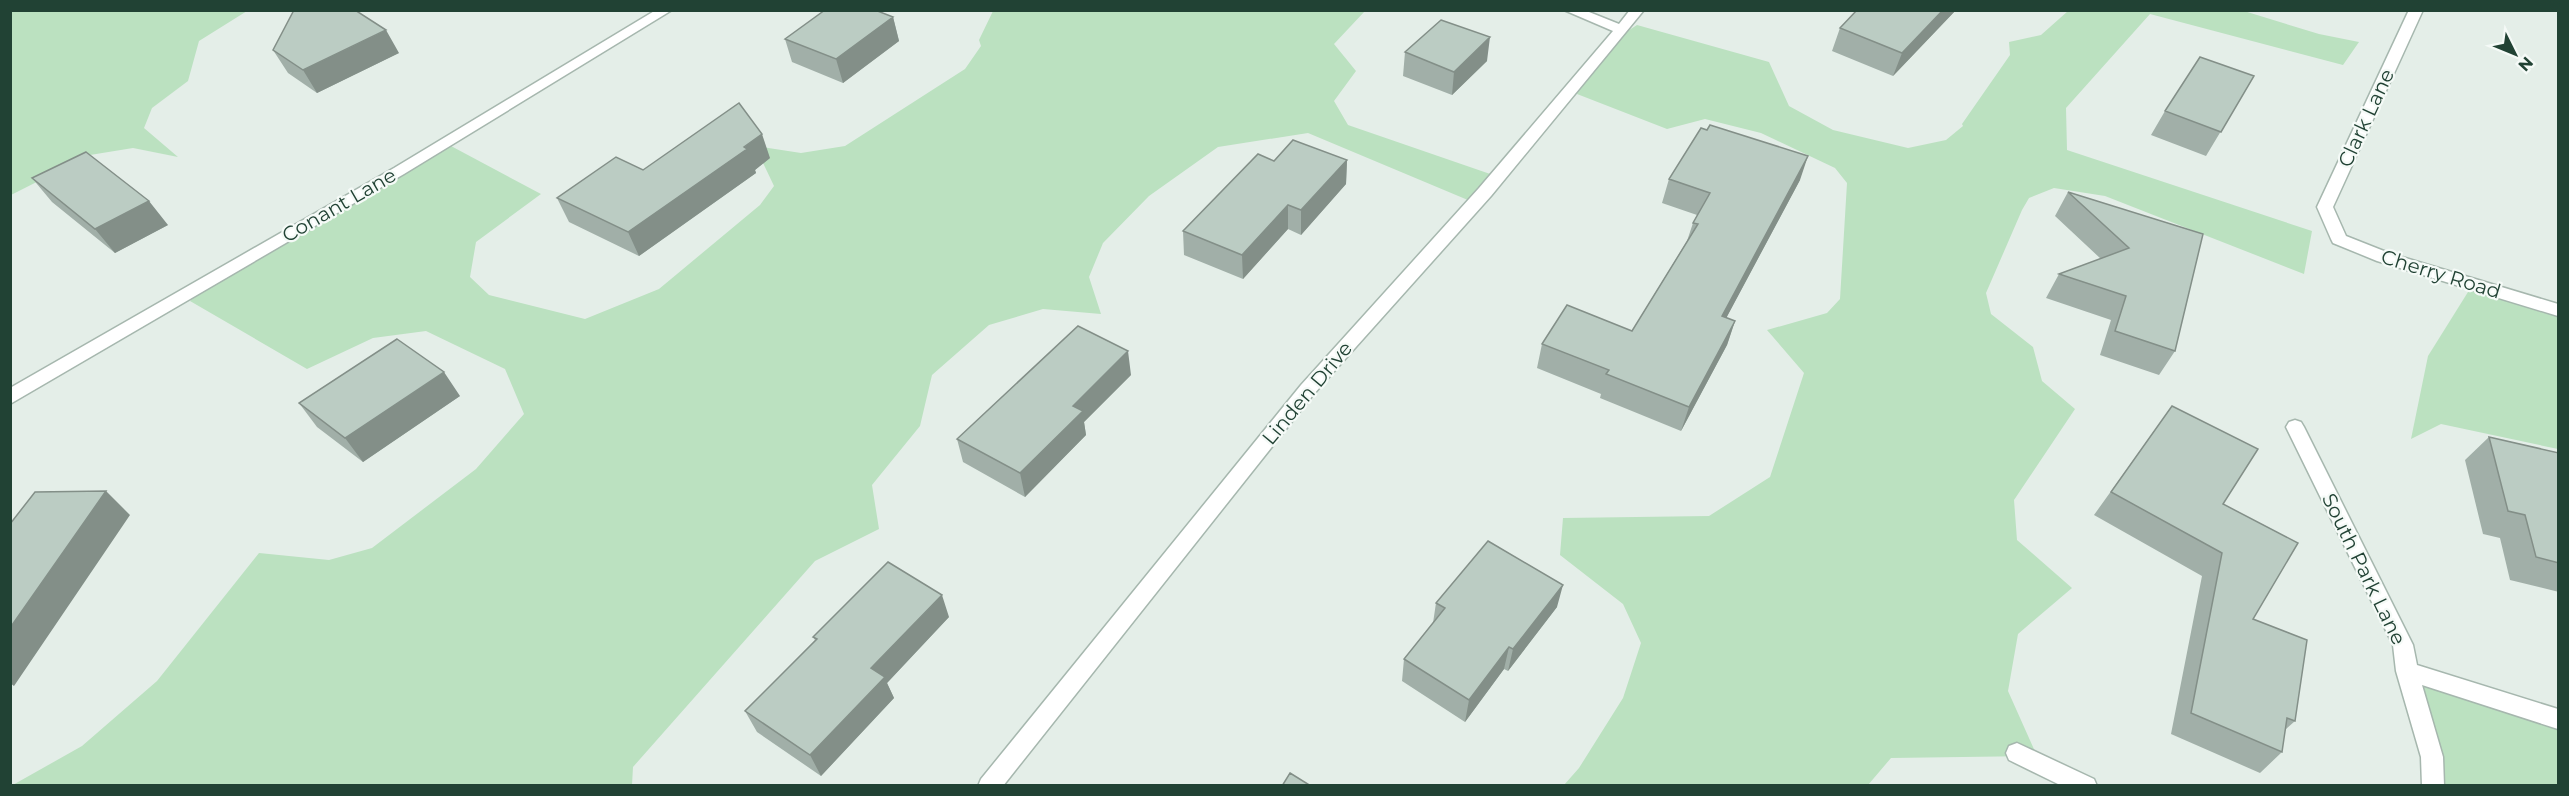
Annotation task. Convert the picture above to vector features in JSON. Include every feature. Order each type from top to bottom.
[{"type":"street","name":"Conant Lane","points":[[10,397],[399,171],[666,10]]},
{"type":"street","points":[[1570,10],[1622,30]]},
{"type":"street","name":"Linden Drive","points":[[989,786],[1307,390],[1485,192],[1638,10]]},
{"type":"street","name":"Clark Lane","points":[[2334,225],[2325,207],[2416,10]]},
{"type":"street","name":"Cherry Road","points":[[2334,225],[2339,238],[2383,257],[2559,310]]},
{"type":"street","name":"South Park Lane","points":[[2295,427],[2403,645],[2407,671],[2432,757],[2433,786]]},
{"type":"street","points":[[2407,671],[2559,719]]},
{"type":"street","points":[[2018,753],[2086,786]]},
{"type":"green space","points":[[11,11],[247,11],[199,41],[188,81],[152,108],[144,128],[178,157],[133,148],[90,155],[11,195]]},
{"type":"green space","points":[[993,11],[1365,11],[1334,44],[1356,71],[1334,101],[1348,125],[1496,176],[1475,203],[1308,133],[1218,147],[1149,196],[1103,243],[1089,277],[1101,314],[1043,309],[989,325],[932,375],[920,426],[872,485],[879,529],[815,561],[633,767],[632,785],[11,786],[82,746],[157,681],[259,553],[329,560],[372,548],[476,469],[524,414],[505,369],[426,331],[373,338],[307,369],[190,301],[205,288],[431,155],[451,146],[541,194],[476,242],[470,277],[489,295],[585,319],[659,289],[760,205],[774,186],[755,146],[801,153],[845,146],[965,69],[981,46],[979,40]]},
{"type":"green space","points":[[2068,11],[2244,11],[2319,34],[2359,42],[2343,65],[2150,14],[2066,108],[2067,150],[2312,231],[2304,274],[2105,196],[2054,188],[2029,198],[2022,210],[1986,293],[1991,314],[2033,347],[2042,381],[2075,409],[2014,500],[2017,540],[2072,588],[2018,634],[2008,691],[2037,756],[1891,758],[1868,785],[1564,785],[1579,768],[1623,698],[1641,643],[1623,604],[1560,555],[1563,518],[1709,516],[1770,477],[1804,373],[1767,330],[1827,313],[1840,299],[1847,183],[1835,168],[1761,133],[1705,119],[1667,129],[1577,94],[1579,87],[1623,34],[1637,25],[1769,62],[1789,106],[1833,130],[1908,148],[1946,140],[1963,126],[1962,124],[2010,55],[2009,42],[2041,35]]},
{"type":"green space","points":[[2473,284],[2558,311],[2558,449],[2441,424],[2411,439],[2428,356]]},
{"type":"green space","points":[[2407,671],[2558,719],[2558,785],[2433,785]]},
{"type":"building","points":[[294,10],[355,10],[386,30],[303,70],[273,50]]},
{"type":"building","points":[[825,10],[875,10],[893,17],[836,59],[785,39]]},
{"type":"building","points":[[1857,10],[1943,10],[1902,53],[1840,28]]},
{"type":"building","points":[[1441,20],[1490,37],[1454,72],[1405,52]]},
{"type":"building","points":[[2200,57],[2254,76],[2221,132],[2165,111]]},
{"type":"building","points":[[739,103],[762,134],[744,147],[747,149],[628,232],[557,198],[616,157],[643,170]]},
{"type":"building","points":[[1710,125],[1808,156],[1722,316],[1735,321],[1689,407],[1606,374],[1609,370],[1542,344],[1567,305],[1632,331],[1698,224],[1693,223],[1710,193],[1669,179],[1701,128],[1707,130]]},
{"type":"building","points":[[1293,140],[1347,160],[1301,210],[1288,205],[1242,255],[1183,231],[1258,154],[1274,161]]},
{"type":"building","points":[[86,152],[149,201],[95,229],[32,178]]},
{"type":"building","points":[[2068,192],[2203,234],[2175,351],[2115,331],[2126,296],[2059,274],[2129,248]]},
{"type":"building","points":[[1078,326],[1128,351],[1073,406],[1083,411],[1020,473],[957,439]]},
{"type":"building","points":[[397,339],[444,372],[345,438],[299,403]]},
{"type":"building","points":[[2172,406],[2258,449],[2223,504],[2298,543],[2253,619],[2307,640],[2295,721],[2287,718],[2282,752],[2191,713],[2222,553],[2111,492]]},
{"type":"building","points":[[2489,437],[2559,453],[2559,563],[2536,557],[2525,515],[2508,511]]},
{"type":"building","points":[[106,491],[10,628],[10,524],[35,492]]},
{"type":"building","points":[[1488,541],[1563,585],[1513,649],[1509,647],[1469,700],[1404,659],[1445,608],[1436,603]]},
{"type":"building","points":[[888,562],[942,595],[871,668],[885,677],[810,755],[745,711],[817,639],[813,637]]},
{"type":"building","points":[[1290,773],[1311,786],[1282,786]]}]
